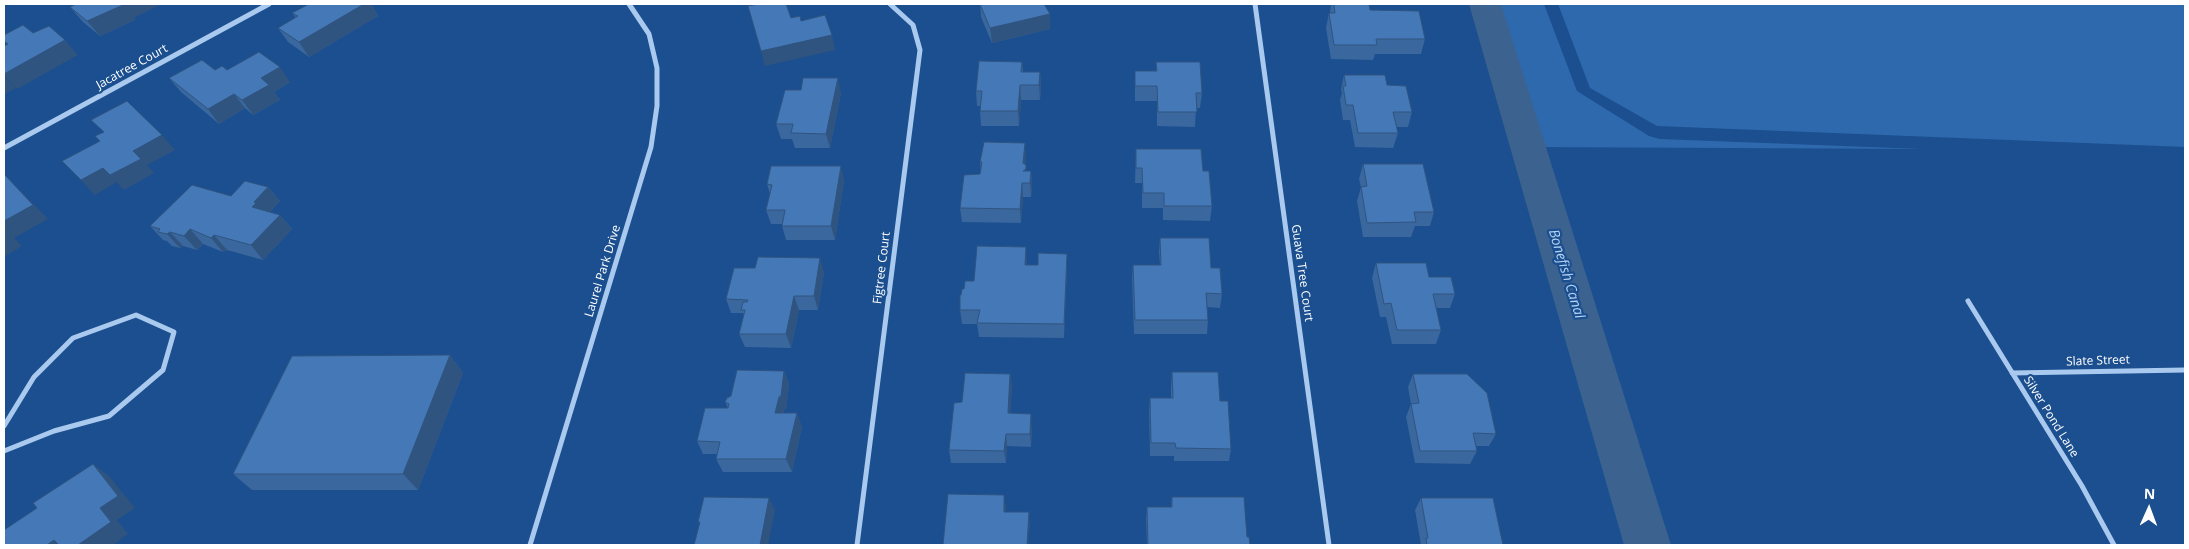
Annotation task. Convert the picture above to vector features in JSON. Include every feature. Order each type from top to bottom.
[{"type":"street","name":"Jacatree Court","points":[[4,148],[269,4]]},
{"type":"street","name":"Laurel Park Drive","points":[[530,545],[651,147],[657,106],[657,68],[649,34],[629,4]]},
{"type":"street","name":"Figtree Court","points":[[857,545],[920,50],[913,25],[890,4]]},
{"type":"street","name":"Guava Tree Court","points":[[1255,4],[1328,545]]},
{"type":"street","name":"Silver Pond Lane","points":[[1968,300],[2082,486],[2114,545]]},
{"type":"street","points":[[4,426],[34,377],[73,338],[136,315],[174,332],[163,370],[109,416],[54,431],[4,451]]},
{"type":"street","name":"Slate Street","points":[[2012,373],[2185,370]]},
{"type":"shaded area","points":[[1481,4],[1544,4],[1577,91],[1649,136],[1660,139],[1922,149],[1527,147]]},
{"type":"shaded area","points":[[1558,4],[2185,4],[2185,147],[1657,126],[1590,88]]},
{"type":"building","points":[[76,4],[123,5],[87,21],[70,7]]},
{"type":"building","points":[[309,4],[364,4],[299,42],[278,28],[298,16],[292,13]]},
{"type":"building","points":[[786,4],[791,18],[800,16],[801,21],[825,15],[832,35],[761,51],[748,6]]},
{"type":"building","points":[[980,4],[1044,4],[1050,14],[990,28]]},
{"type":"building","points":[[1334,4],[1369,4],[1370,10],[1419,11],[1425,39],[1376,39],[1377,45],[1334,45],[1329,13],[1335,13]]},
{"type":"building","points":[[23,25],[33,33],[49,26],[65,40],[4,74],[4,46],[8,44],[4,41],[4,35]]},
{"type":"building","points":[[259,52],[280,67],[261,78],[269,85],[242,100],[234,94],[208,109],[169,78],[202,60],[215,70],[222,66],[227,70]]},
{"type":"building","points":[[979,61],[1022,62],[1021,72],[1040,72],[1039,85],[1020,85],[1018,111],[980,111],[982,91],[976,91]]},
{"type":"building","points":[[1156,62],[1200,62],[1202,93],[1196,93],[1197,112],[1158,112],[1157,86],[1135,86],[1135,71],[1157,71]]},
{"type":"building","points":[[1344,75],[1385,75],[1387,85],[1406,86],[1412,112],[1393,112],[1398,133],[1358,133],[1353,105],[1346,105],[1343,86],[1346,86]]},
{"type":"building","points":[[803,78],[838,78],[826,134],[791,133],[793,124],[776,124],[785,90],[801,90]]},
{"type":"building","points":[[127,101],[162,135],[133,151],[141,159],[110,175],[103,168],[81,180],[62,161],[100,141],[95,136],[104,132],[91,120]]},
{"type":"building","points":[[984,142],[1025,143],[1023,163],[1026,165],[1026,169],[1023,171],[1031,171],[1030,183],[1022,183],[1020,209],[960,208],[964,175],[980,174]]},
{"type":"building","points":[[1136,149],[1201,149],[1203,171],[1209,171],[1212,206],[1164,206],[1164,193],[1143,193],[1142,168],[1136,168]]},
{"type":"building","points":[[1363,164],[1423,164],[1434,212],[1414,212],[1416,222],[1367,223],[1361,187],[1367,186]]},
{"type":"building","points":[[771,166],[841,166],[831,226],[782,226],[785,210],[766,210],[772,185],[767,184]]},
{"type":"building","points":[[4,174],[33,205],[4,221]]},
{"type":"building","points":[[245,181],[268,187],[254,202],[256,203],[252,207],[280,215],[251,245],[214,235],[211,238],[190,229],[184,236],[170,232],[167,234],[158,232],[160,229],[150,226],[192,185],[231,196]]},
{"type":"building","points":[[1160,238],[1209,238],[1211,268],[1220,268],[1222,294],[1206,293],[1208,320],[1135,320],[1133,265],[1161,265]]},
{"type":"building","points":[[977,246],[1026,247],[1025,265],[1038,265],[1038,253],[1067,254],[1064,324],[977,323],[980,310],[960,310],[960,295],[962,289],[964,289],[965,281],[974,281]]},
{"type":"building","points":[[758,257],[820,258],[814,296],[794,296],[786,334],[739,334],[745,310],[741,310],[743,302],[748,300],[726,299],[734,268],[755,268]]},
{"type":"building","points":[[1376,263],[1426,263],[1429,277],[1451,277],[1455,294],[1433,294],[1441,330],[1397,330],[1391,303],[1384,304]]},
{"type":"building","points":[[450,355],[403,474],[233,474],[292,356]]},
{"type":"building","points":[[737,370],[784,371],[781,396],[779,397],[775,413],[797,413],[786,459],[716,459],[720,442],[697,441],[705,408],[728,408],[729,404],[725,402],[731,396]]},
{"type":"building","points":[[1172,372],[1218,372],[1220,401],[1228,401],[1231,449],[1176,448],[1175,443],[1151,443],[1150,398],[1173,398]]},
{"type":"building","points":[[965,373],[1010,374],[1008,413],[1031,414],[1030,434],[1006,434],[1004,451],[949,450],[954,403],[962,402]]},
{"type":"building","points":[[1413,374],[1467,374],[1487,393],[1496,434],[1473,433],[1477,451],[1420,451],[1411,404],[1419,403]]},
{"type":"building","points":[[93,464],[118,496],[100,508],[111,522],[78,545],[59,545],[54,540],[47,545],[4,545],[4,530],[37,508],[33,503]]},
{"type":"building","points":[[948,494],[1004,495],[1004,512],[1029,512],[1027,545],[943,545]]},
{"type":"building","points":[[704,497],[769,498],[760,545],[694,545]]},
{"type":"building","points":[[1172,497],[1244,497],[1247,537],[1249,537],[1250,545],[1148,545],[1147,507],[1172,507]]},
{"type":"building","points":[[1421,498],[1493,498],[1503,545],[1427,545],[1426,538],[1428,538]]},
{"type":"waterway","name":"Bonefish Canal","points":[[1485,4],[1648,545]]}]
